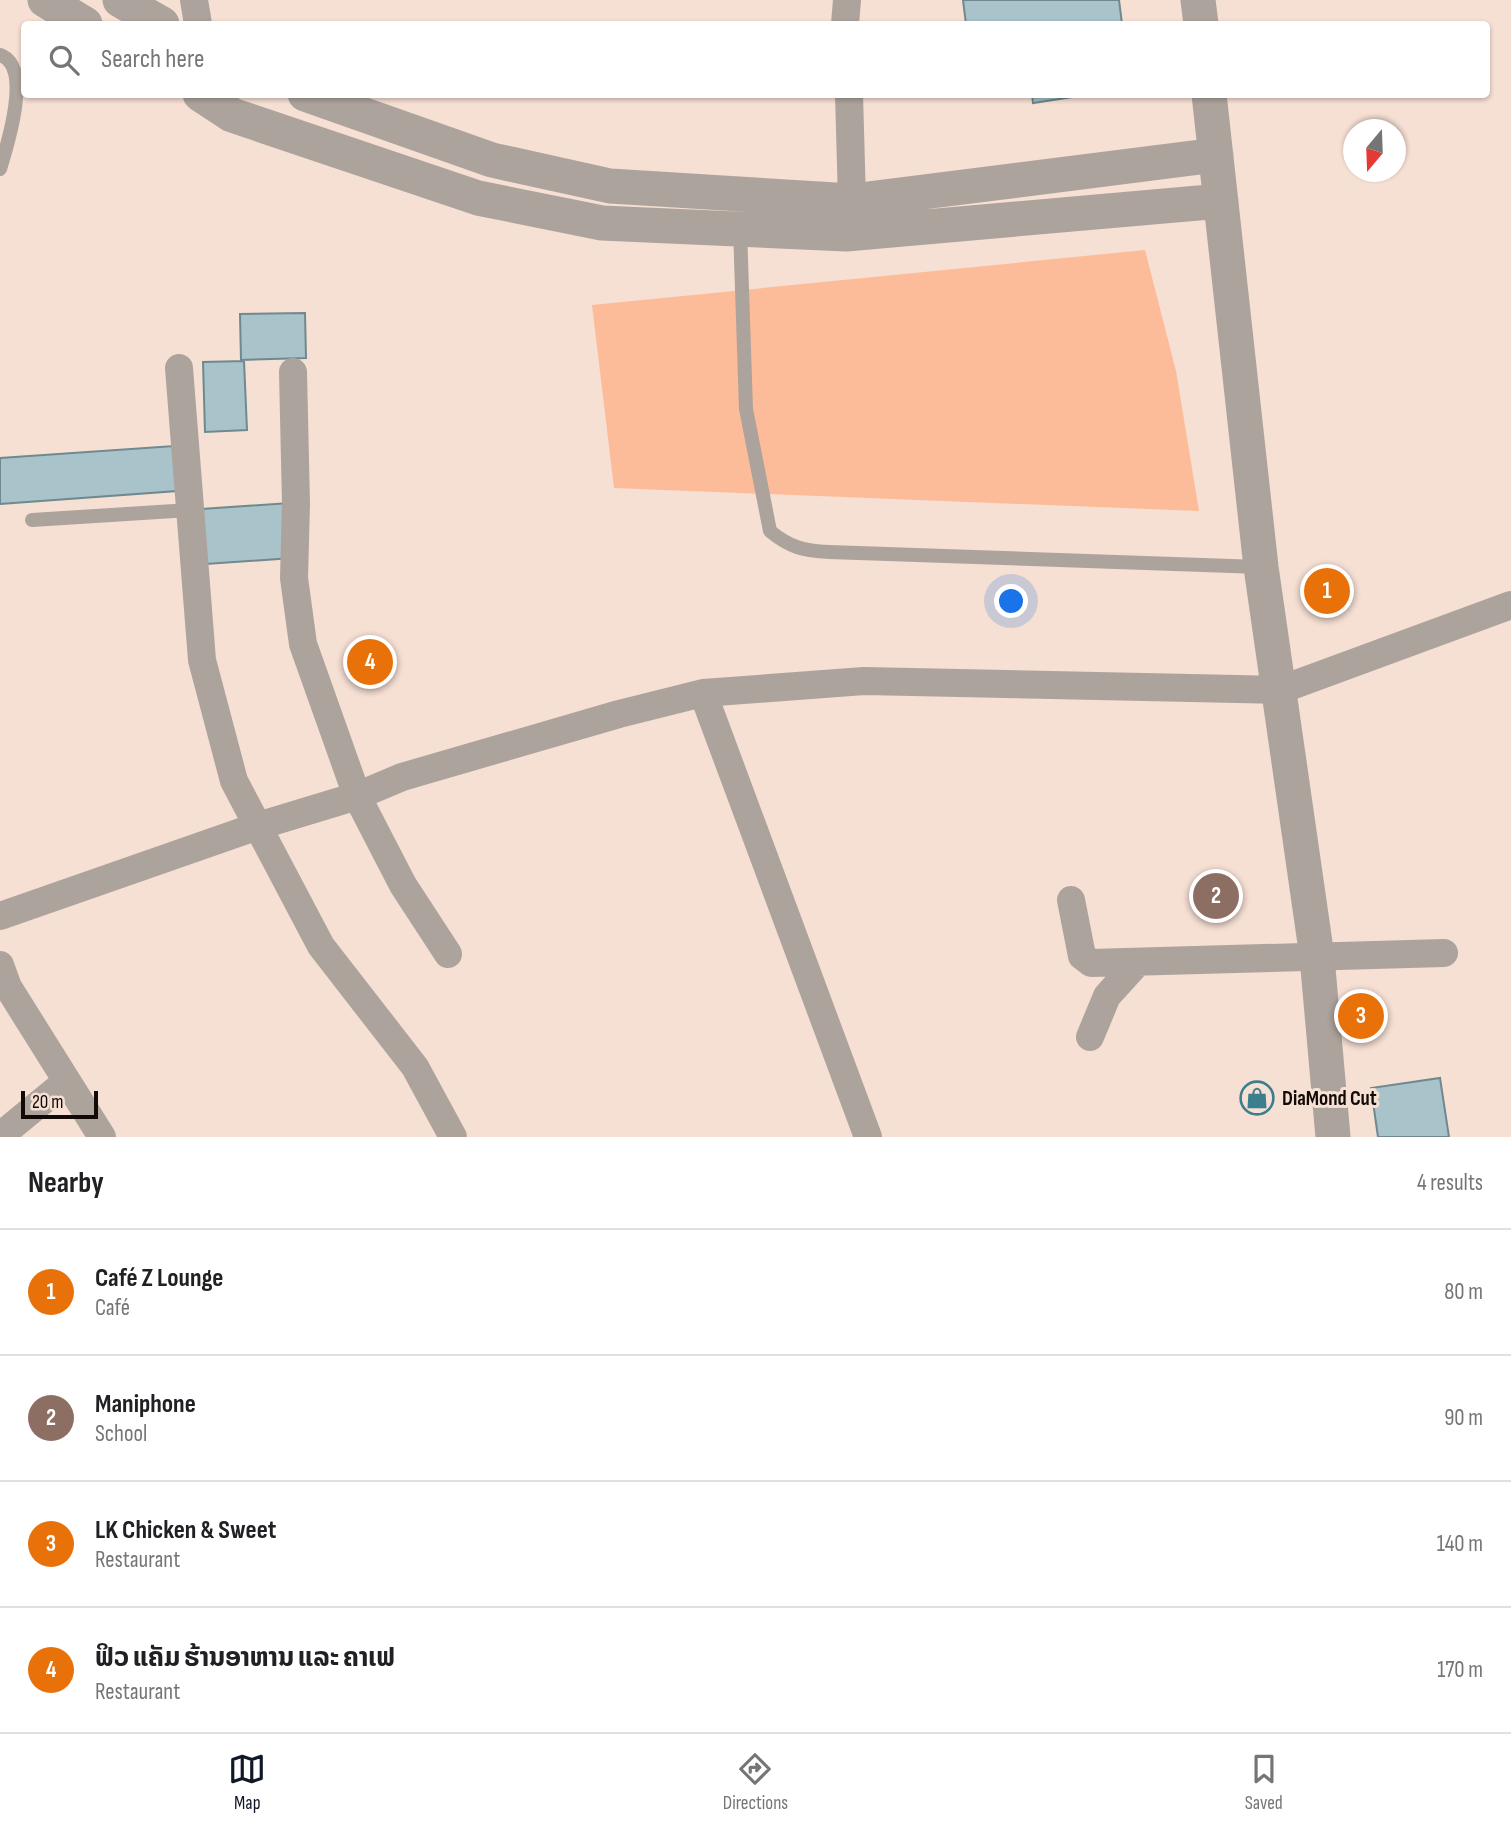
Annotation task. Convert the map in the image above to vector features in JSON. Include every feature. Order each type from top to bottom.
[{"type":"street","points":[[45,0],[80,21]]},
{"type":"street","points":[[120,0],[157,21]]},
{"type":"street","points":[[194,0],[198,21]]},
{"type":"street","points":[[845,21],[847,0]]},
{"type":"street","points":[[1198,0],[1201,21]]},
{"type":"street","points":[[206,98],[232,115],[478,198],[602,223],[846,234],[1221,201]]},
{"type":"street","points":[[316,98],[492,160],[610,186],[852,201],[1216,155]]},
{"type":"street","points":[[849,98],[852,201]]},
{"type":"street","points":[[1209,98],[1261,567],[1317,957],[1333,1137]]},
{"type":"street","points":[[179,368],[202,660],[234,781],[321,946],[415,1068],[453,1137]]},
{"type":"street","points":[[293,372],[296,504],[294,578],[303,644],[357,796],[403,886],[448,954]]},
{"type":"street","points":[[1,912],[258,826],[357,796],[402,777],[619,714],[703,693],[864,681],[1280,690],[1511,606]]},
{"type":"street","points":[[703,693],[868,1137]]},
{"type":"street","points":[[1071,900],[1082,956],[1091,963],[1444,953]]},
{"type":"street","points":[[1090,1037],[1108,996],[1137,963]]},
{"type":"street","points":[[0,965],[8,987],[102,1137]]},
{"type":"street","points":[[0,1136],[67,1082]]},
{"type":"lane","points":[[0,55],[6,57],[12,67],[17,94],[14,123],[0,169]]},
{"type":"lane","points":[[740,229],[747,409],[770,531],[785,543],[803,551],[1261,567]]},
{"type":"lane","points":[[32,520],[190,510]]},
{"type":"shaded area","points":[[1145,250],[1176,371],[1199,511],[614,488],[592,305]]},
{"type":"building","points":[[963,0],[1119,0],[1122,21],[966,21]]},
{"type":"building","points":[[1032,98],[1066,98],[1033,103]]},
{"type":"building","points":[[305,313],[306,358],[241,360],[240,314]]},
{"type":"building","points":[[244,361],[247,430],[205,432],[203,362]]},
{"type":"building","points":[[174,446],[177,491],[0,504],[0,458]]},
{"type":"building","points":[[289,503],[292,558],[206,564],[202,509]]},
{"type":"building","points":[[1440,1078],[1449,1137],[1378,1137],[1371,1088]]},
{"type":"place","name":"Café Z Lounge","points":[[1327,591]]},
{"type":"place","name":"ຟິວ ແຄັມ ຮ້ານອາຫານ ແລະ ຄາເຟ","points":[[370,662]]},
{"type":"place","name":"Maniphone","points":[[1216,896]]},
{"type":"place","name":"LK Chicken & Sweet","points":[[1361,1016]]},
{"type":"place","name":"DiaMond Cut","points":[[1257,1098]]}]
